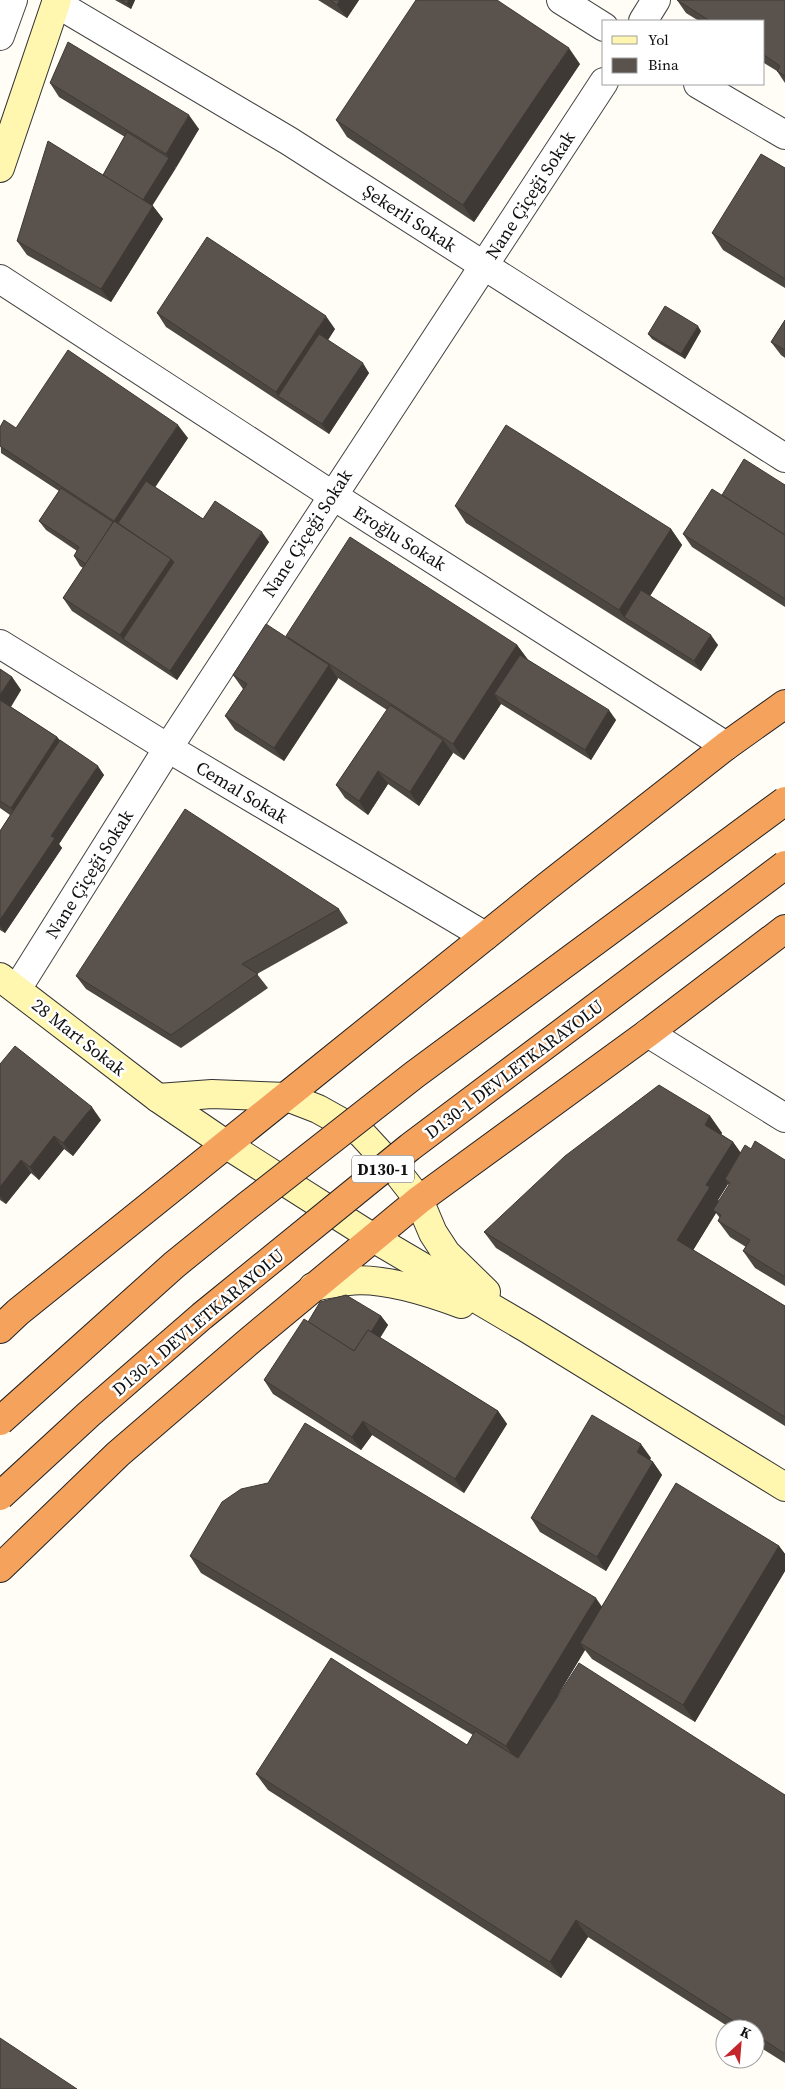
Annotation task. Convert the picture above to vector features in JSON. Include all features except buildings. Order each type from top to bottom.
[{"type":"highway","points":[[0,1329],[18,1312],[486,936],[726,746],[785,704]]},
{"type":"highway","name":"D130-1","points":[[0,1421],[174,1265],[247,1206],[414,1075],[785,801]]},
{"type":"highway","name":"D130-1 DEVLETKARAYOLU","points":[[0,1496],[89,1414],[202,1316],[410,1147],[785,865]]},
{"type":"highway","points":[[0,1568],[118,1454],[419,1200],[648,1033],[785,929]]},
{"type":"street","points":[[0,36],[13,0]]},
{"type":"street","points":[[561,0],[602,26]]},
{"type":"street","points":[[643,20],[656,0]]},
{"type":"street","points":[[0,168],[56,1]]},
{"type":"street","name":"Şekerli Sokak","points":[[56,1],[289,141],[785,458]]},
{"type":"street","name":"Nane Çiçeği Sokak","points":[[9,983],[168,748],[602,85]]},
{"type":"street","points":[[700,85],[785,135]]},
{"type":"street","name":"Eroğlu Sokak","points":[[0,279],[332,495],[726,746]]},
{"type":"street","name":"Cemal Sokak","points":[[0,644],[168,748],[486,936]]},
{"type":"street","name":"28 Mart Sokak","points":[[9,983],[158,1098],[227,1145],[375,1238],[528,1329]]},
{"type":"street","points":[[648,1033],[785,1118]]},
{"type":"street","points":[[158,1098],[212,1094],[287,1097],[318,1109],[361,1133],[397,1172],[419,1200],[434,1234],[446,1253],[528,1329],[785,1487]]},
{"type":"street","points":[[314,1288],[349,1280],[389,1283],[429,1292],[528,1329]]}]
